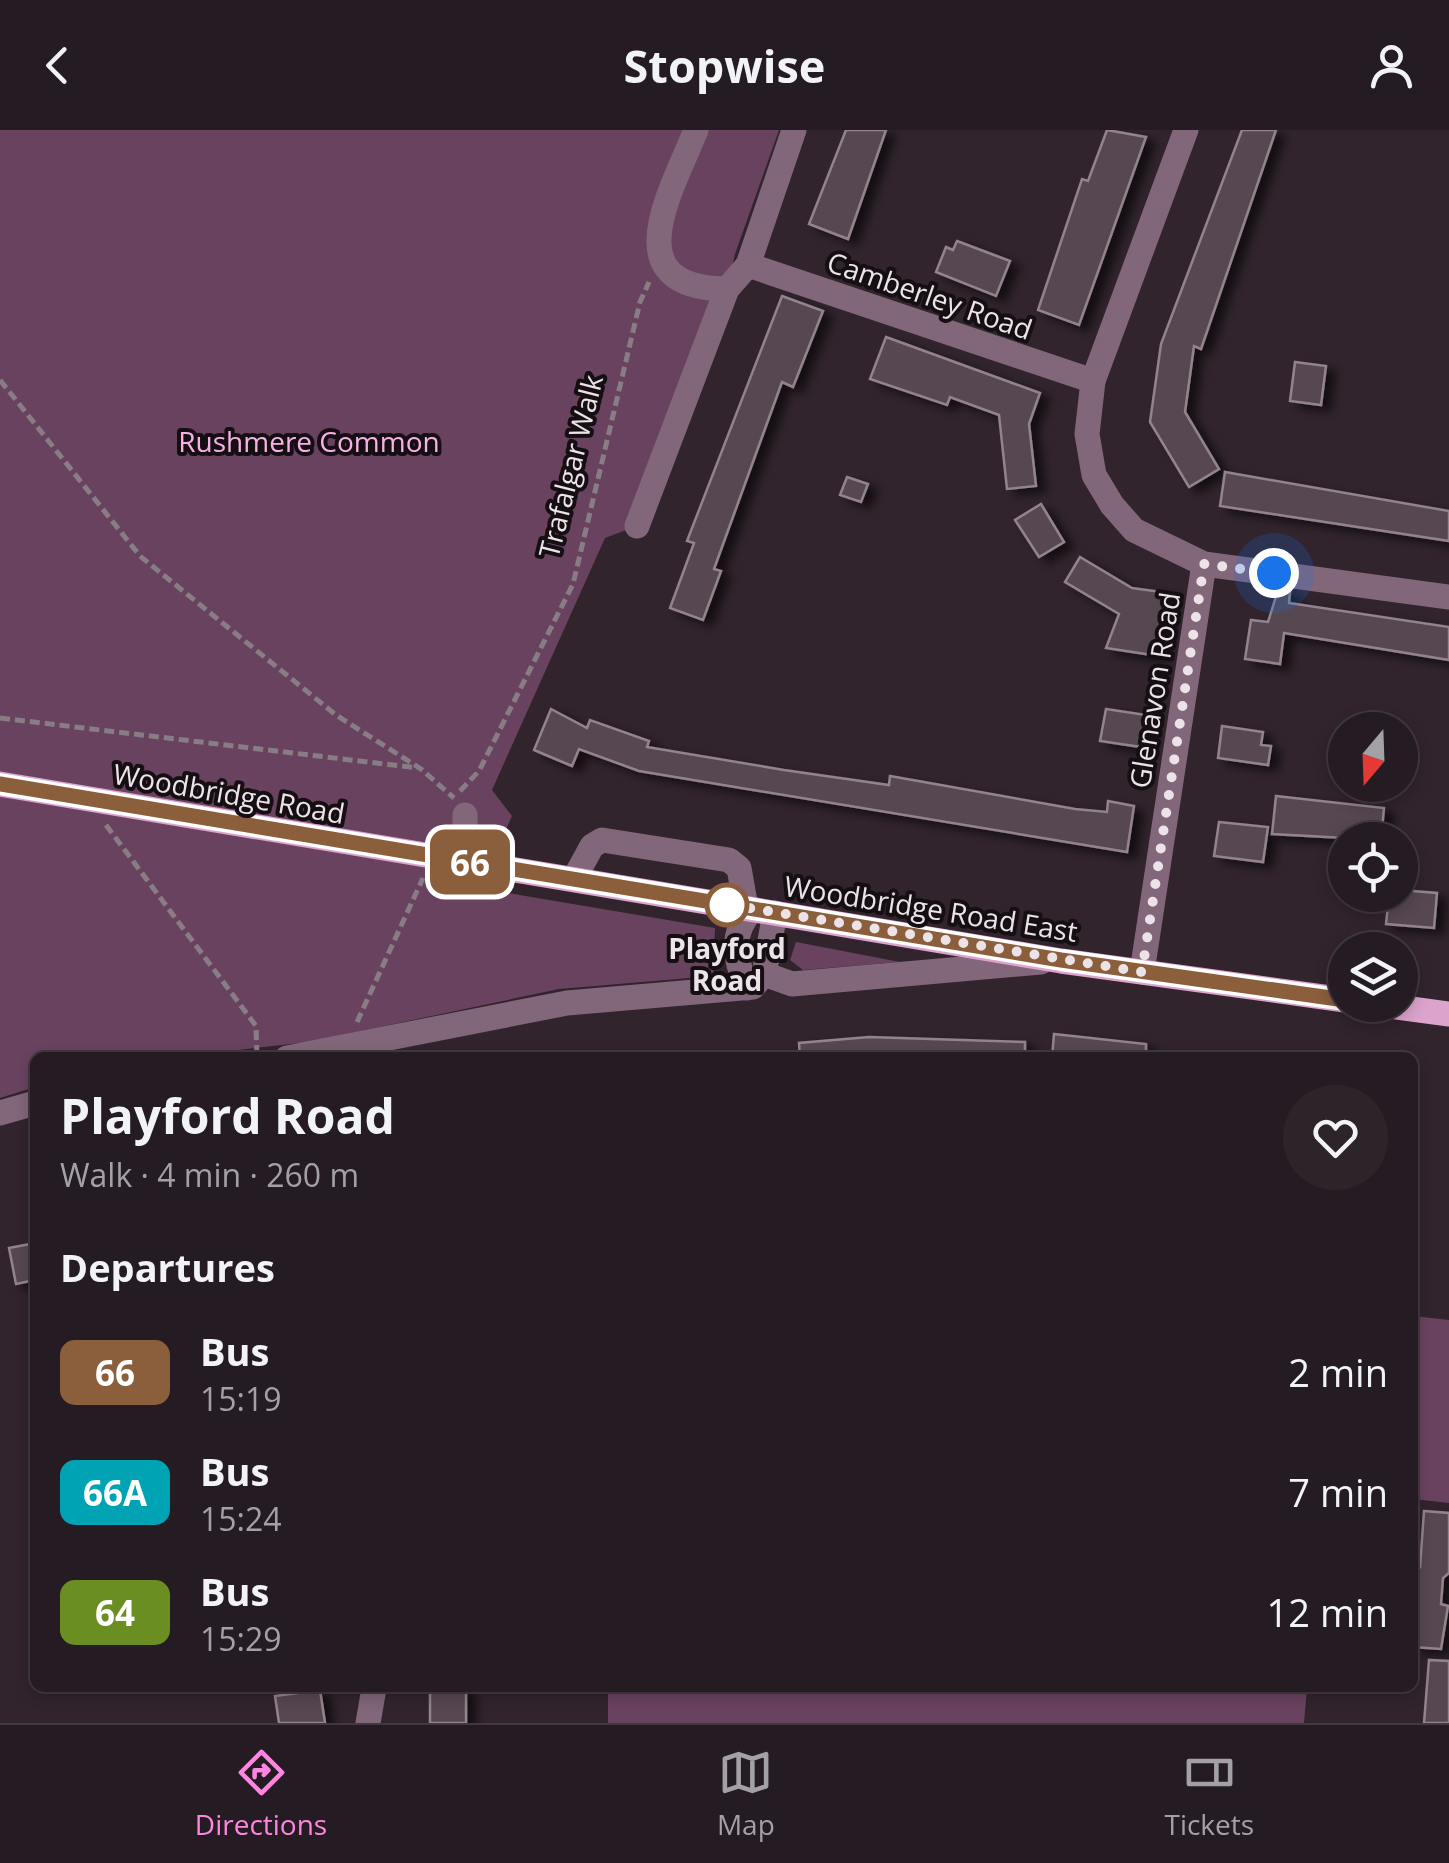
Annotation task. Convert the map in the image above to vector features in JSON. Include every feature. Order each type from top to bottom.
[{"type":"main road","name":"Woodbridge Road","points":[[0,784],[457,861]]},
{"type":"main road","name":"Woodbridge Road East","points":[[457,861],[1061,960],[1328,998]]},
{"type":"main road","points":[[1418,1010],[1449,1014]]},
{"type":"street","points":[[696,130],[656,228],[660,259],[676,278],[700,289],[727,289]]},
{"type":"street","points":[[637,526],[727,289],[748,265],[794,130]]},
{"type":"street","name":"Glenavon Road","points":[[1142,972],[1204,564],[1134,530],[1112,506],[1094,475],[1087,434],[1093,381],[1186,130]]},
{"type":"street","name":"Camberley Road","points":[[748,265],[1093,381]]},
{"type":"street","points":[[1204,564],[1449,597]]},
{"type":"street","points":[[457,861],[458,804]]},
{"type":"street","points":[[574,879],[592,846],[602,840],[729,860],[739,868],[758,910],[756,981]]},
{"type":"street","points":[[324,1052],[568,1003],[756,981],[792,984],[1061,960]]},
{"type":"street","points":[[0,1113],[30,1104]]},
{"type":"street","points":[[368,1723],[373,1692]]},
{"type":"path","name":"Trafalgar Walk","points":[[458,804],[480,771],[572,584],[640,302],[660,259]]},
{"type":"path","points":[[0,380],[140,556],[336,715],[422,769],[458,804]]},
{"type":"path","points":[[0,718],[422,769]]},
{"type":"path","points":[[100,817],[256,1026],[257,1052]]},
{"type":"path","points":[[350,1039],[425,874]]},
{"type":"green space","name":"Rushmere Common","points":[[0,130],[779,130],[735,254],[727,289],[637,526],[605,538],[492,790],[512,816],[479,888],[715,928],[713,976],[559,989],[309,1042],[219,1052],[30,1052],[30,1089],[0,1098]]},
{"type":"green space","points":[[796,942],[900,962],[803,970],[790,960]]},
{"type":"green space","points":[[1418,1317],[1449,1320],[1449,1503],[1418,1500]]},
{"type":"green space","points":[[608,1692],[1307,1692],[1304,1723],[608,1723]]},
{"type":"building","points":[[846,130],[886,130],[848,239],[809,224]]},
{"type":"building","points":[[1107,130],[1146,137],[1079,325],[1038,310],[1082,179],[1088,181]]},
{"type":"building","points":[[1242,130],[1276,130],[1201,349],[1194,346],[1185,412],[1219,469],[1189,487],[1150,422],[1161,344]]},
{"type":"building","points":[[957,241],[1010,261],[996,296],[936,272],[946,247],[953,250]]},
{"type":"building","points":[[782,296],[823,311],[793,387],[782,382],[714,569],[721,571],[703,620],[670,608],[694,543],[687,541]]},
{"type":"building","points":[[886,337],[1040,393],[1029,424],[1036,486],[1007,489],[999,415],[950,397],[947,405],[870,379]]},
{"type":"building","points":[[1295,362],[1326,366],[1321,405],[1290,401]]},
{"type":"building","points":[[1225,472],[1449,511],[1449,541],[1220,506]]},
{"type":"building","points":[[847,477],[868,484],[861,502],[840,495]]},
{"type":"building","points":[[1041,504],[1064,542],[1039,557],[1015,520]]},
{"type":"building","points":[[1080,557],[1132,588],[1169,593],[1159,656],[1106,648],[1119,614],[1065,582]]},
{"type":"building","points":[[1278,590],[1290,592],[1289,603],[1449,627],[1449,660],[1284,633],[1280,664],[1245,659],[1251,620],[1268,622]]},
{"type":"building","points":[[551,709],[587,728],[590,720],[649,741],[647,747],[784,770],[889,785],[890,776],[1075,809],[1107,812],[1108,801],[1134,806],[1127,852],[639,771],[579,749],[572,766],[534,750]]},
{"type":"building","points":[[1106,709],[1146,715],[1141,747],[1100,741]]},
{"type":"building","points":[[1222,726],[1263,732],[1261,745],[1271,746],[1268,765],[1218,758]]},
{"type":"building","points":[[1276,796],[1384,808],[1383,822],[1328,822],[1328,837],[1272,834]]},
{"type":"building","points":[[1219,822],[1268,827],[1263,862],[1214,856]]},
{"type":"building","points":[[1418,891],[1437,893],[1434,928],[1386,924],[1387,912],[1418,912]]},
{"type":"building","points":[[1054,1034],[1146,1044],[1146,1052],[1052,1052]]},
{"type":"building","points":[[869,1037],[1025,1042],[1025,1052],[800,1052],[799,1043]]},
{"type":"building","points":[[30,1244],[30,1281],[16,1284],[9,1248]]},
{"type":"building","points":[[1424,1511],[1449,1513],[1449,1573],[1443,1578],[1441,1604],[1448,1606],[1441,1649],[1418,1647]]},
{"type":"building","points":[[1429,1660],[1449,1661],[1449,1723],[1424,1723]]},
{"type":"building","points":[[320,1692],[325,1723],[279,1723],[275,1696]]},
{"type":"building","points":[[430,1692],[466,1692],[466,1723],[430,1723]]},
{"type":"bus line","name":"66","points":[[0,784],[1061,960],[1328,998]]},
{"type":"place","name":"Playford Road","points":[[727,905]]},
{"type":"route","points":[[727,905],[712,902],[1142,972],[1204,564],[1274,573]]}]
